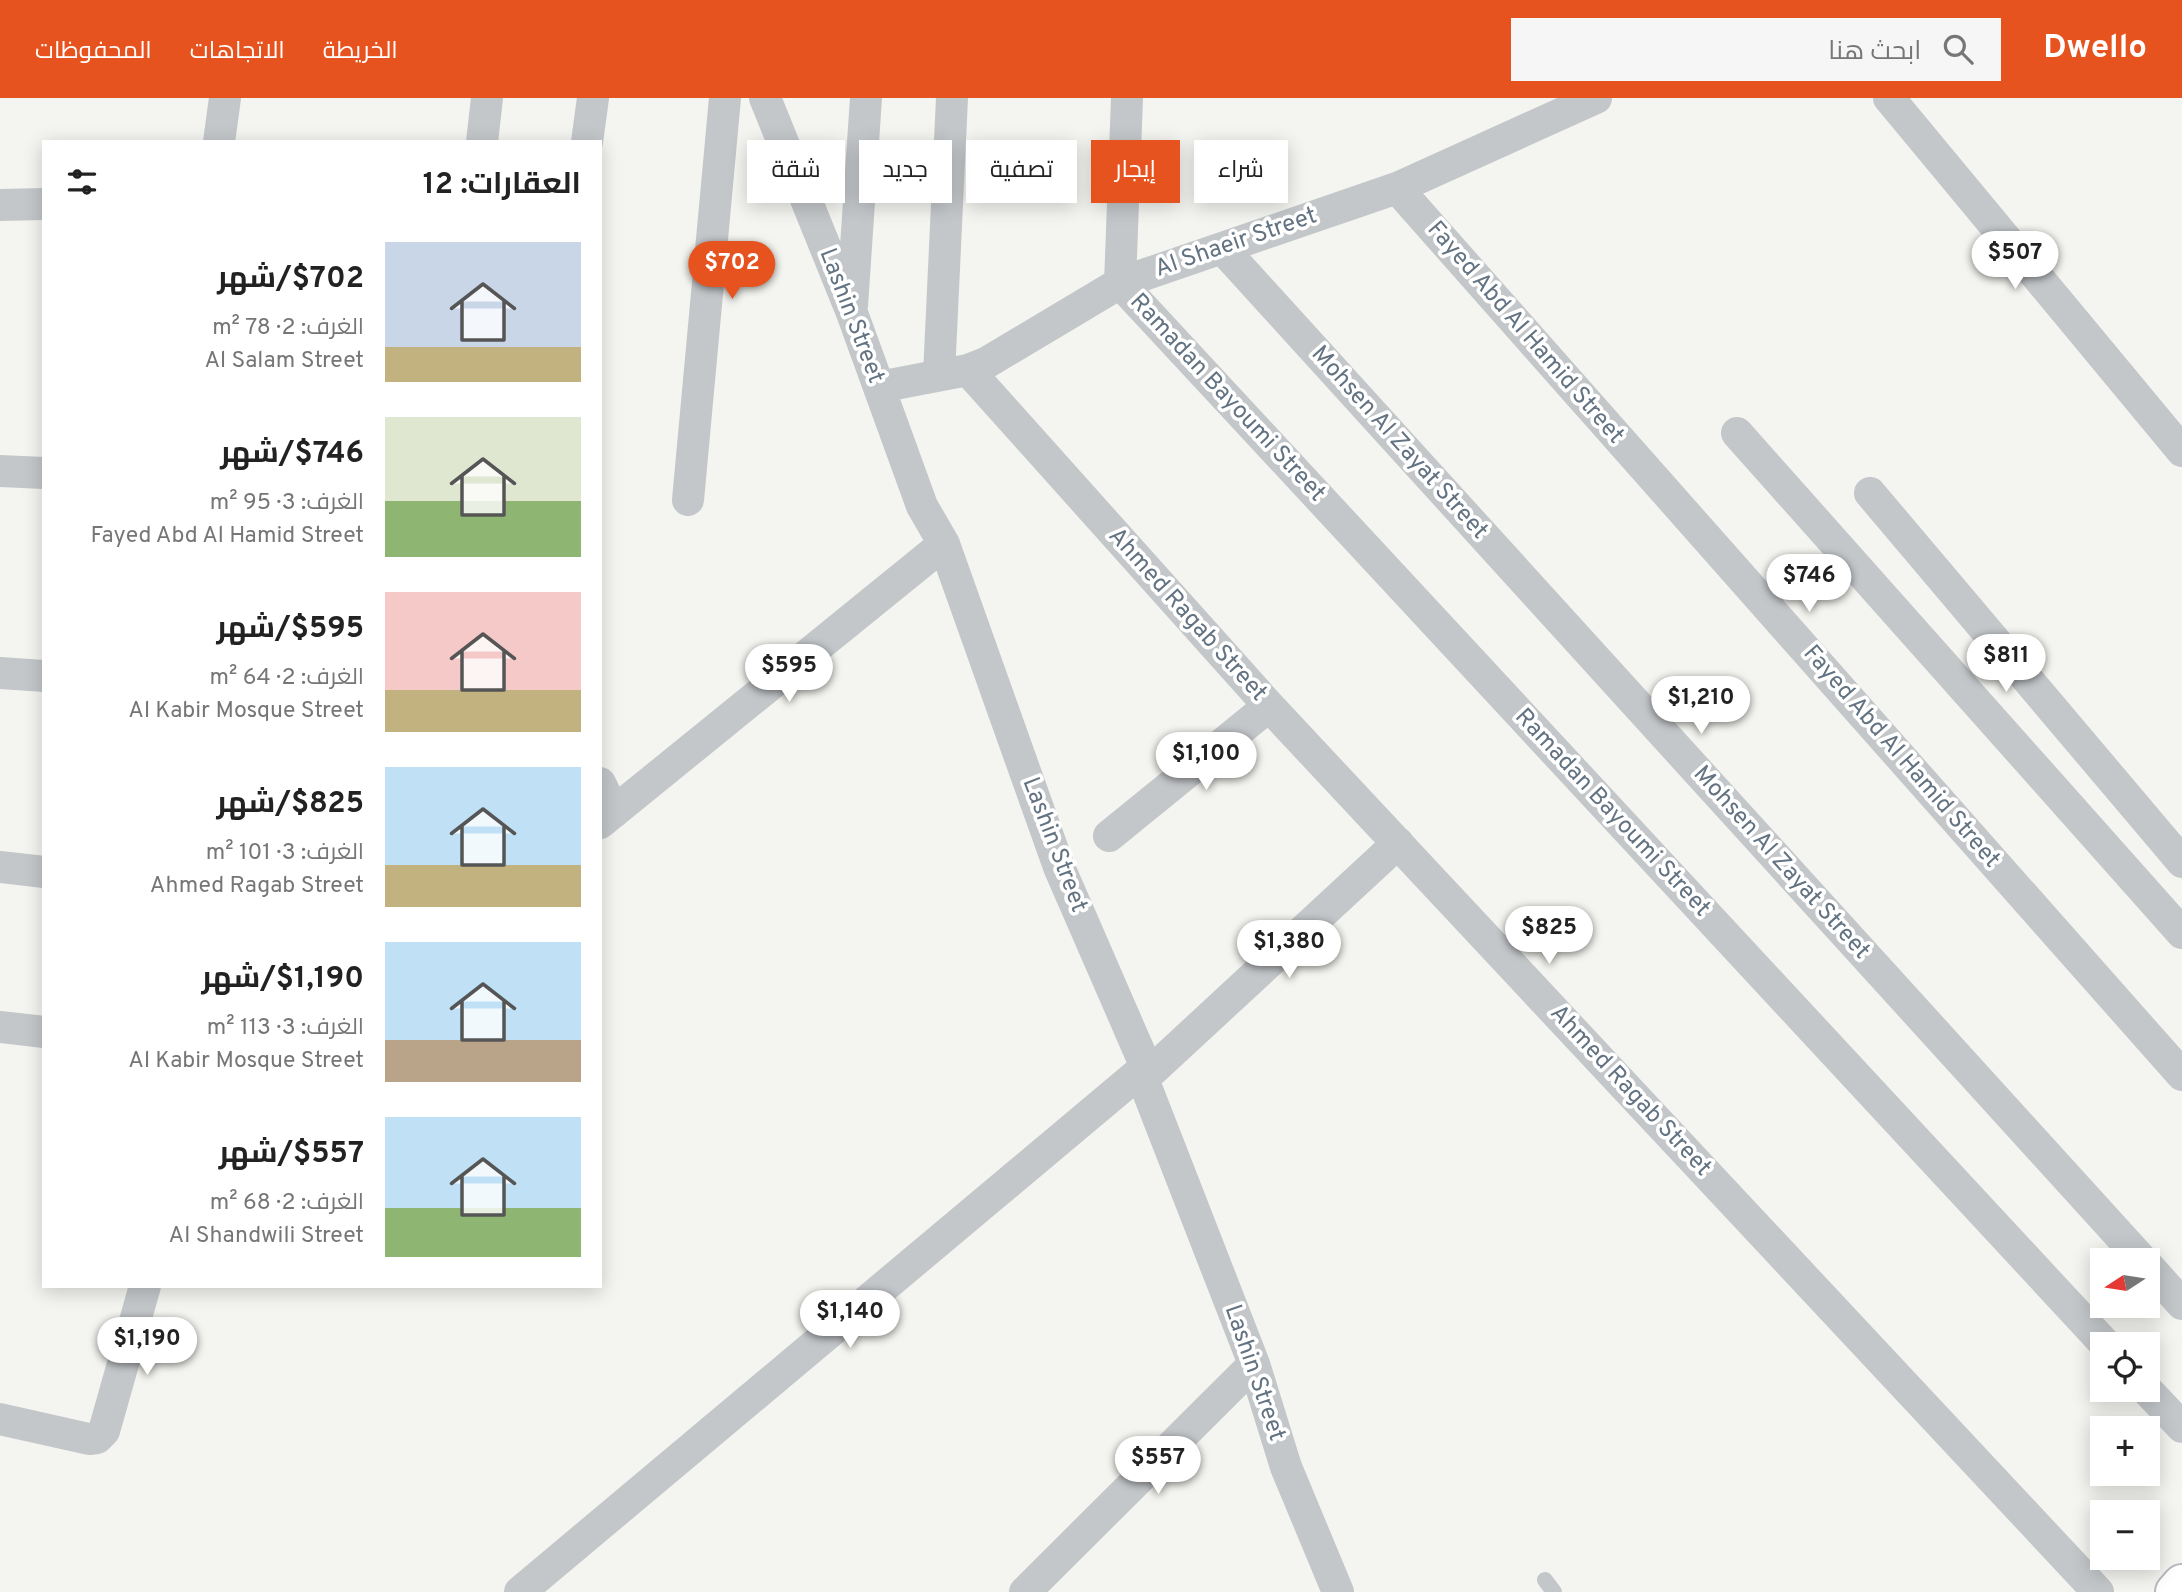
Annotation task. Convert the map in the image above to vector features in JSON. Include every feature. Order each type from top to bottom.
[{"type":"main road","points":[[2175,1592],[2182,1584]]},
{"type":"street","points":[[219,140],[225,98]]},
{"type":"street","points":[[482,140],[487,98]]},
{"type":"street","points":[[587,140],[593,98]]},
{"type":"street","points":[[688,500],[725,98]]},
{"type":"street","name":"Lashin Street","points":[[765,98],[852,313],[922,506],[944,544],[1059,867],[1145,1073],[1254,1364],[1286,1467],[1338,1592]]},
{"type":"street","points":[[852,313],[866,98]]},
{"type":"street","points":[[952,98],[953,372]]},
{"type":"street","points":[[1120,283],[1127,98]]},
{"type":"street","name":"Al Shaeir Street","points":[[879,387],[986,363],[1120,283],[1397,188],[1596,98]]},
{"type":"street","points":[[1889,98],[2182,451]]},
{"type":"street","name":"Fayed Abd Al Hamid Street","points":[[1397,188],[2182,1075]]},
{"type":"street","points":[[0,205],[42,204]]},
{"type":"street","name":"Mohsen Al Zayat Street","points":[[1222,248],[2131,1248]]},
{"type":"street","name":"Ramadan Bayoumi Street","points":[[1120,283],[2094,1332]]},
{"type":"street","name":"Ahmed Ragab Street","points":[[953,372],[1398,843],[2098,1592]]},
{"type":"street","points":[[1737,433],[2182,933]]},
{"type":"street","points":[[0,471],[42,473]]},
{"type":"street","points":[[1870,493],[2182,862]]},
{"type":"street","points":[[602,793],[607,817],[944,544]]},
{"type":"street","points":[[0,673],[42,676]]},
{"type":"street","points":[[1109,836],[1269,706]]},
{"type":"street","points":[[520,1592],[1145,1073],[1398,843]]},
{"type":"street","points":[[0,867],[42,872]]},
{"type":"street","points":[[0,1027],[42,1032]]},
{"type":"street","points":[[2160,1279],[2182,1304]]},
{"type":"street","points":[[0,1419],[89,1439],[97,1438],[104,1431],[144,1288]]},
{"type":"street","points":[[1025,1592],[1254,1364]]},
{"type":"street","points":[[2158,1402],[2182,1427]]}]
